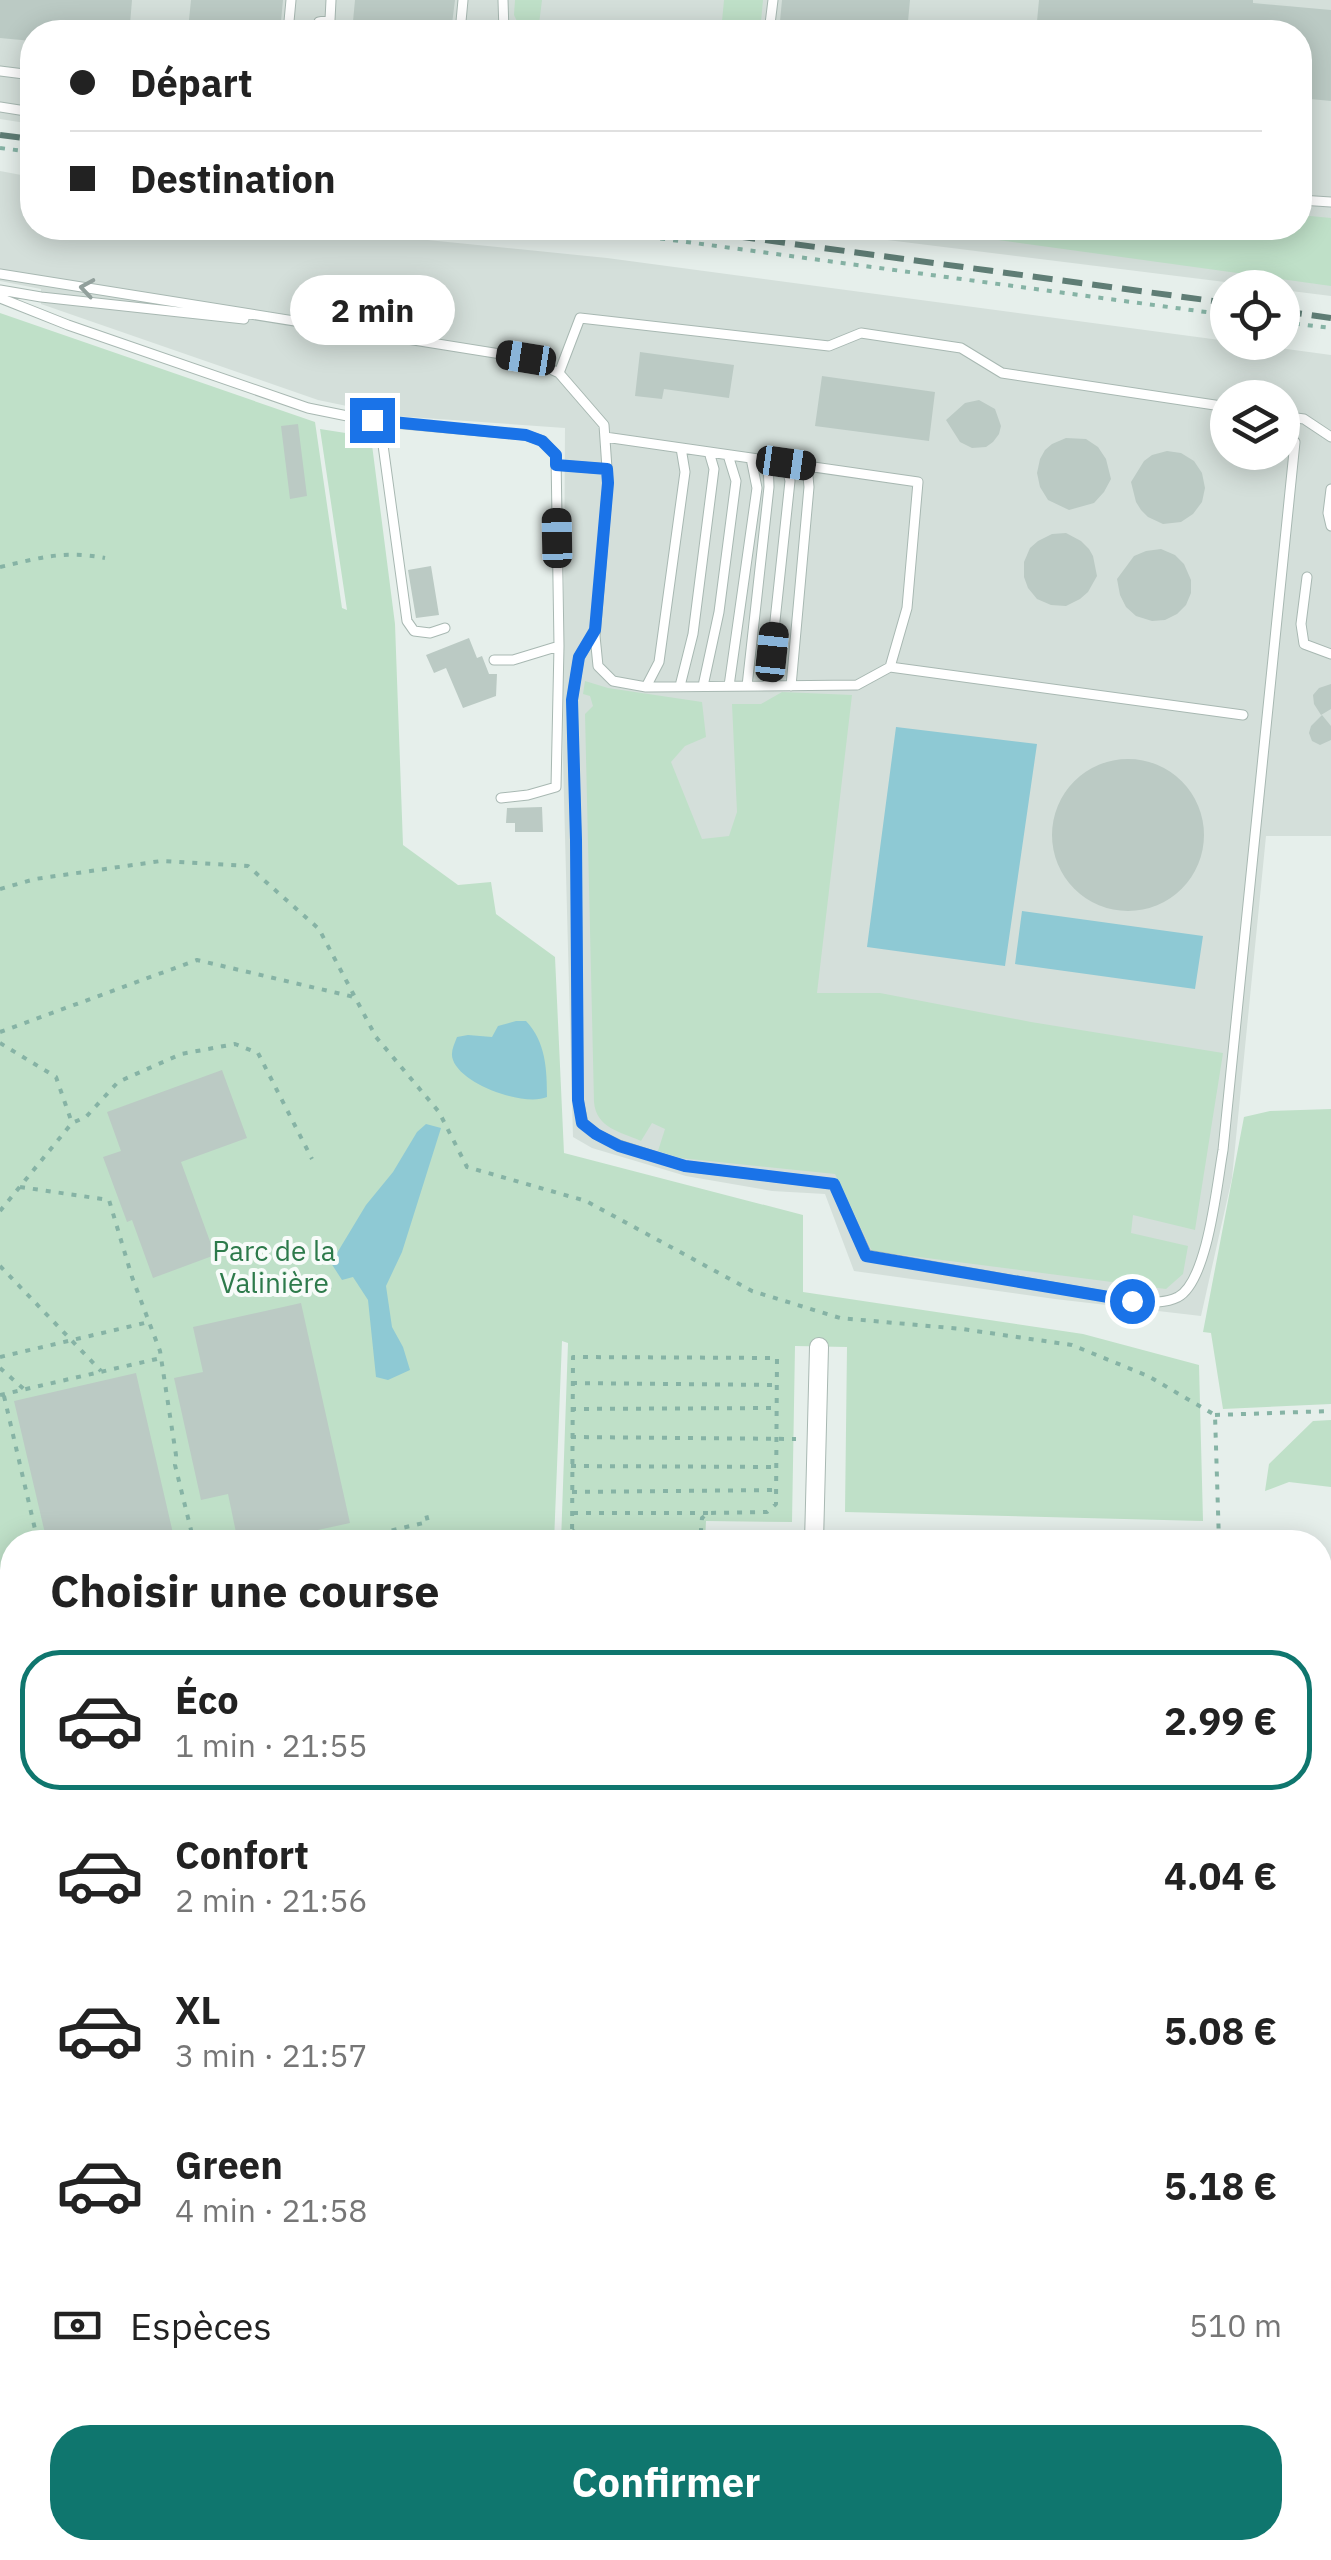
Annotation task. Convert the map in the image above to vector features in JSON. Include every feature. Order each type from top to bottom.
[{"type":"street","points":[[814,1530],[818,1347]]},
{"type":"lane","points":[[0,274],[526,358],[559,373],[604,425],[608,483],[595,630],[598,666],[613,681],[646,687],[857,686],[890,667],[1243,714]]},
{"type":"lane","points":[[0,290],[356,331]]},
{"type":"lane","points":[[0,298],[308,408],[372,420],[526,435],[542,441],[556,455],[556,787],[501,798]]},
{"type":"lane","points":[[559,373],[580,318],[829,346],[861,332],[961,348],[1002,373],[1210,404]]},
{"type":"lane","points":[[1300,418],[1331,437]]},
{"type":"lane","points":[[372,420],[384,445],[407,621],[414,631],[430,633],[445,628]]},
{"type":"lane","points":[[605,437],[918,482],[907,608],[890,667]]},
{"type":"lane","points":[[646,687],[659,662],[685,472],[681,448]]},
{"type":"lane","points":[[680,686],[694,634],[714,469],[709,452]]},
{"type":"lane","points":[[703,686],[719,612],[736,481],[728,455]]},
{"type":"lane","points":[[729,686],[757,488],[751,458]]},
{"type":"lane","points":[[747,686],[769,487],[768,460]]},
{"type":"lane","points":[[768,686],[790,481],[786,463]]},
{"type":"lane","points":[[556,465],[607,469]]},
{"type":"lane","points":[[791,686],[810,487],[807,466]]},
{"type":"lane","points":[[595,630],[579,657],[572,700],[578,1100],[582,1123],[619,1146],[685,1166],[834,1184],[866,1256],[1132,1301],[1164,1302],[1181,1296],[1193,1285],[1205,1248],[1223,1150],[1292,470]]},
{"type":"lane","points":[[1331,488],[1331,526]]},
{"type":"lane","points":[[1306,577],[1301,624],[1304,644],[1331,654]]},
{"type":"lane","points":[[494,660],[513,660],[559,646]]},
{"type":"path","points":[[672,240],[1210,313]]},
{"type":"path","points":[[1300,324],[1331,328]]},
{"type":"path","points":[[0,567],[60,554],[105,558]]},
{"type":"path","points":[[0,889],[35,879],[161,860],[248,866],[318,929],[376,1037],[440,1112],[466,1167],[586,1201],[752,1291],[840,1318],[962,1329],[1072,1345],[1148,1376],[1215,1415],[1331,1411]]},
{"type":"path","points":[[0,1032],[196,960],[355,998]]},
{"type":"path","points":[[0,1043],[56,1077],[72,1123]]},
{"type":"path","points":[[0,1210],[72,1123],[86,1116],[118,1082],[181,1054],[235,1044],[258,1053],[312,1158]]},
{"type":"path","points":[[20,1188],[108,1200],[161,1358],[175,1465],[191,1530]]},
{"type":"path","points":[[0,1266],[102,1372]]},
{"type":"path","points":[[0,1357],[149,1322]]},
{"type":"path","points":[[572,1513],[767,1512],[776,1504],[777,1358],[573,1357],[571,1409],[572,1530]]},
{"type":"path","points":[[35,1530],[2,1395],[161,1358]]},
{"type":"path","points":[[0,1368],[25,1390]]},
{"type":"path","points":[[572,1383],[776,1384]]},
{"type":"path","points":[[571,1409],[776,1408]]},
{"type":"path","points":[[1215,1415],[1219,1530]]},
{"type":"path","points":[[571,1437],[816,1439]]},
{"type":"path","points":[[572,1466],[776,1467]]},
{"type":"path","points":[[572,1492],[776,1490]]},
{"type":"path","points":[[393,1530],[428,1522],[425,1510]]},
{"type":"path","points":[[701,1530],[702,1518],[708,1513]]},
{"type":"shaded area","points":[[0,0],[1331,0],[1331,296],[1300,292],[1300,270],[1210,270],[1210,280],[887,240],[1312,240],[1312,20],[20,20],[20,122],[0,119]]},
{"type":"shaded area","points":[[0,171],[20,175],[20,240],[428,240],[607,258],[1210,339],[1210,360],[1300,360],[1300,351],[1331,355],[1331,836],[1266,836],[1232,1178],[1201,1316],[854,1271],[825,1194],[772,1191],[686,1176],[592,1148],[573,1137],[563,760],[565,428],[395,416],[318,400],[41,304],[41,289],[0,281]]},
{"type":"green space","points":[[515,0],[542,0],[540,20],[516,20]]},
{"type":"green space","points":[[724,0],[763,0],[761,20],[722,20]]},
{"type":"green space","points":[[1312,216],[1331,218],[1331,286],[1300,282],[1300,270],[1215,270],[999,240],[1312,240]]},
{"type":"green space","name":"Parc de la Valinière","points":[[0,313],[315,422],[342,608],[347,610],[320,429],[371,437],[395,624],[403,845],[458,885],[491,882],[496,914],[555,957],[564,1153],[803,1215],[803,1292],[1083,1334],[1199,1365],[1203,1521],[845,1512],[847,1347],[795,1346],[792,1522],[706,1521],[706,1530],[561,1530],[568,1343],[562,1341],[554,1530],[0,1530]]},
{"type":"green space","points":[[585,681],[702,702],[706,737],[685,746],[671,762],[702,839],[729,836],[737,812],[732,704],[761,704],[782,692],[852,695],[817,993],[880,993],[1223,1053],[1195,1230],[1133,1215],[1131,1233],[1188,1246],[1183,1274],[1166,1289],[872,1251],[835,1174],[680,1158],[658,1151],[665,1129],[652,1123],[641,1141],[604,1123],[594,1102],[585,714],[593,706],[590,696],[583,694]]},
{"type":"green space","points":[[1331,1109],[1331,1404],[1223,1409],[1211,1333],[1203,1332],[1244,1117],[1270,1111]]},
{"type":"green space","points":[[1331,1420],[1331,1487],[1289,1482],[1265,1491],[1269,1464],[1313,1421]]},
{"type":"water","points":[[896,727],[1037,744],[1005,966],[867,947]]},
{"type":"water","points":[[1022,911],[1203,936],[1195,989],[1015,964]]},
{"type":"water","points":[[526,1021],[538,1038],[546,1067],[547,1097],[524,1099],[495,1092],[468,1078],[453,1060],[457,1037],[492,1037],[498,1026]]},
{"type":"water","points":[[426,1124],[441,1128],[402,1252],[386,1286],[392,1327],[410,1370],[388,1380],[376,1377],[368,1300],[353,1277],[342,1280],[331,1263],[366,1205]]},
{"type":"building","points":[[0,0],[132,0],[130,20],[20,20],[20,40],[0,38]]},
{"type":"building","points":[[191,0],[283,0],[281,20],[189,20]]},
{"type":"building","points":[[355,0],[455,0],[452,20],[353,20]]},
{"type":"building","points":[[782,0],[910,0],[908,20],[780,20]]},
{"type":"building","points":[[1039,0],[1253,0],[1331,10],[1331,101],[1312,99],[1312,20],[1037,20]]},
{"type":"building","points":[[640,352],[734,365],[729,398],[664,389],[662,399],[635,396]]},
{"type":"building","points":[[822,376],[935,392],[929,441],[815,426]]},
{"type":"building","points":[[979,400],[995,409],[1001,426],[993,442],[972,448],[960,442],[946,420],[965,403]]},
{"type":"building","points":[[298,424],[307,496],[290,499],[281,426]]},
{"type":"building","points":[[1066,438],[1086,439],[1098,447],[1111,479],[1094,503],[1069,510],[1048,500],[1037,473],[1045,450]]},
{"type":"building","points":[[1167,451],[1194,461],[1205,488],[1202,502],[1193,514],[1181,522],[1163,524],[1141,510],[1131,482],[1144,461]]},
{"type":"building","points":[[1066,533],[1089,549],[1097,576],[1080,599],[1066,606],[1051,605],[1037,599],[1028,588],[1024,562],[1038,541]]},
{"type":"building","points":[[1161,549],[1184,564],[1191,580],[1191,593],[1177,614],[1152,621],[1136,616],[1126,607],[1117,579],[1134,556]]},
{"type":"building","points":[[431,566],[439,615],[416,618],[408,570]]},
{"type":"building","points":[[469,638],[489,674],[497,674],[496,696],[463,708],[446,668],[434,673],[426,655]]},
{"type":"building","points":[[1331,684],[1331,709],[1321,715],[1313,695]]},
{"type":"building","points":[[1322,715],[1331,726],[1331,740],[1320,745],[1312,741],[1309,733]]},
{"type":"building","points":[[1128,759],[1157,765],[1182,781],[1198,806],[1204,835],[1198,864],[1182,889],[1157,905],[1128,911],[1099,905],[1074,889],[1058,864],[1052,835],[1058,806],[1074,781],[1099,765]]},
{"type":"building","points":[[542,807],[543,832],[515,832],[515,823],[506,823],[507,808]]},
{"type":"building","points":[[222,1070],[247,1138],[181,1162],[215,1255],[153,1278],[103,1157],[121,1151],[107,1112]]},
{"type":"building","points":[[301,1303],[350,1523],[318,1530],[236,1530],[228,1494],[201,1500],[174,1378],[203,1372],[193,1327]]},
{"type":"building","points":[[136,1373],[172,1530],[44,1530],[14,1401]]},
{"type":"railway","points":[[0,135],[20,138]]},
{"type":"railway","points":[[764,240],[1210,301]]},
{"type":"railway","points":[[1300,314],[1331,318]]},
{"type":"route","points":[[372,420],[526,435],[542,441],[556,455],[556,465],[607,469],[595,630],[579,657],[572,700],[578,1100],[582,1123],[619,1146],[685,1166],[834,1184],[866,1256],[1132,1301]]}]
